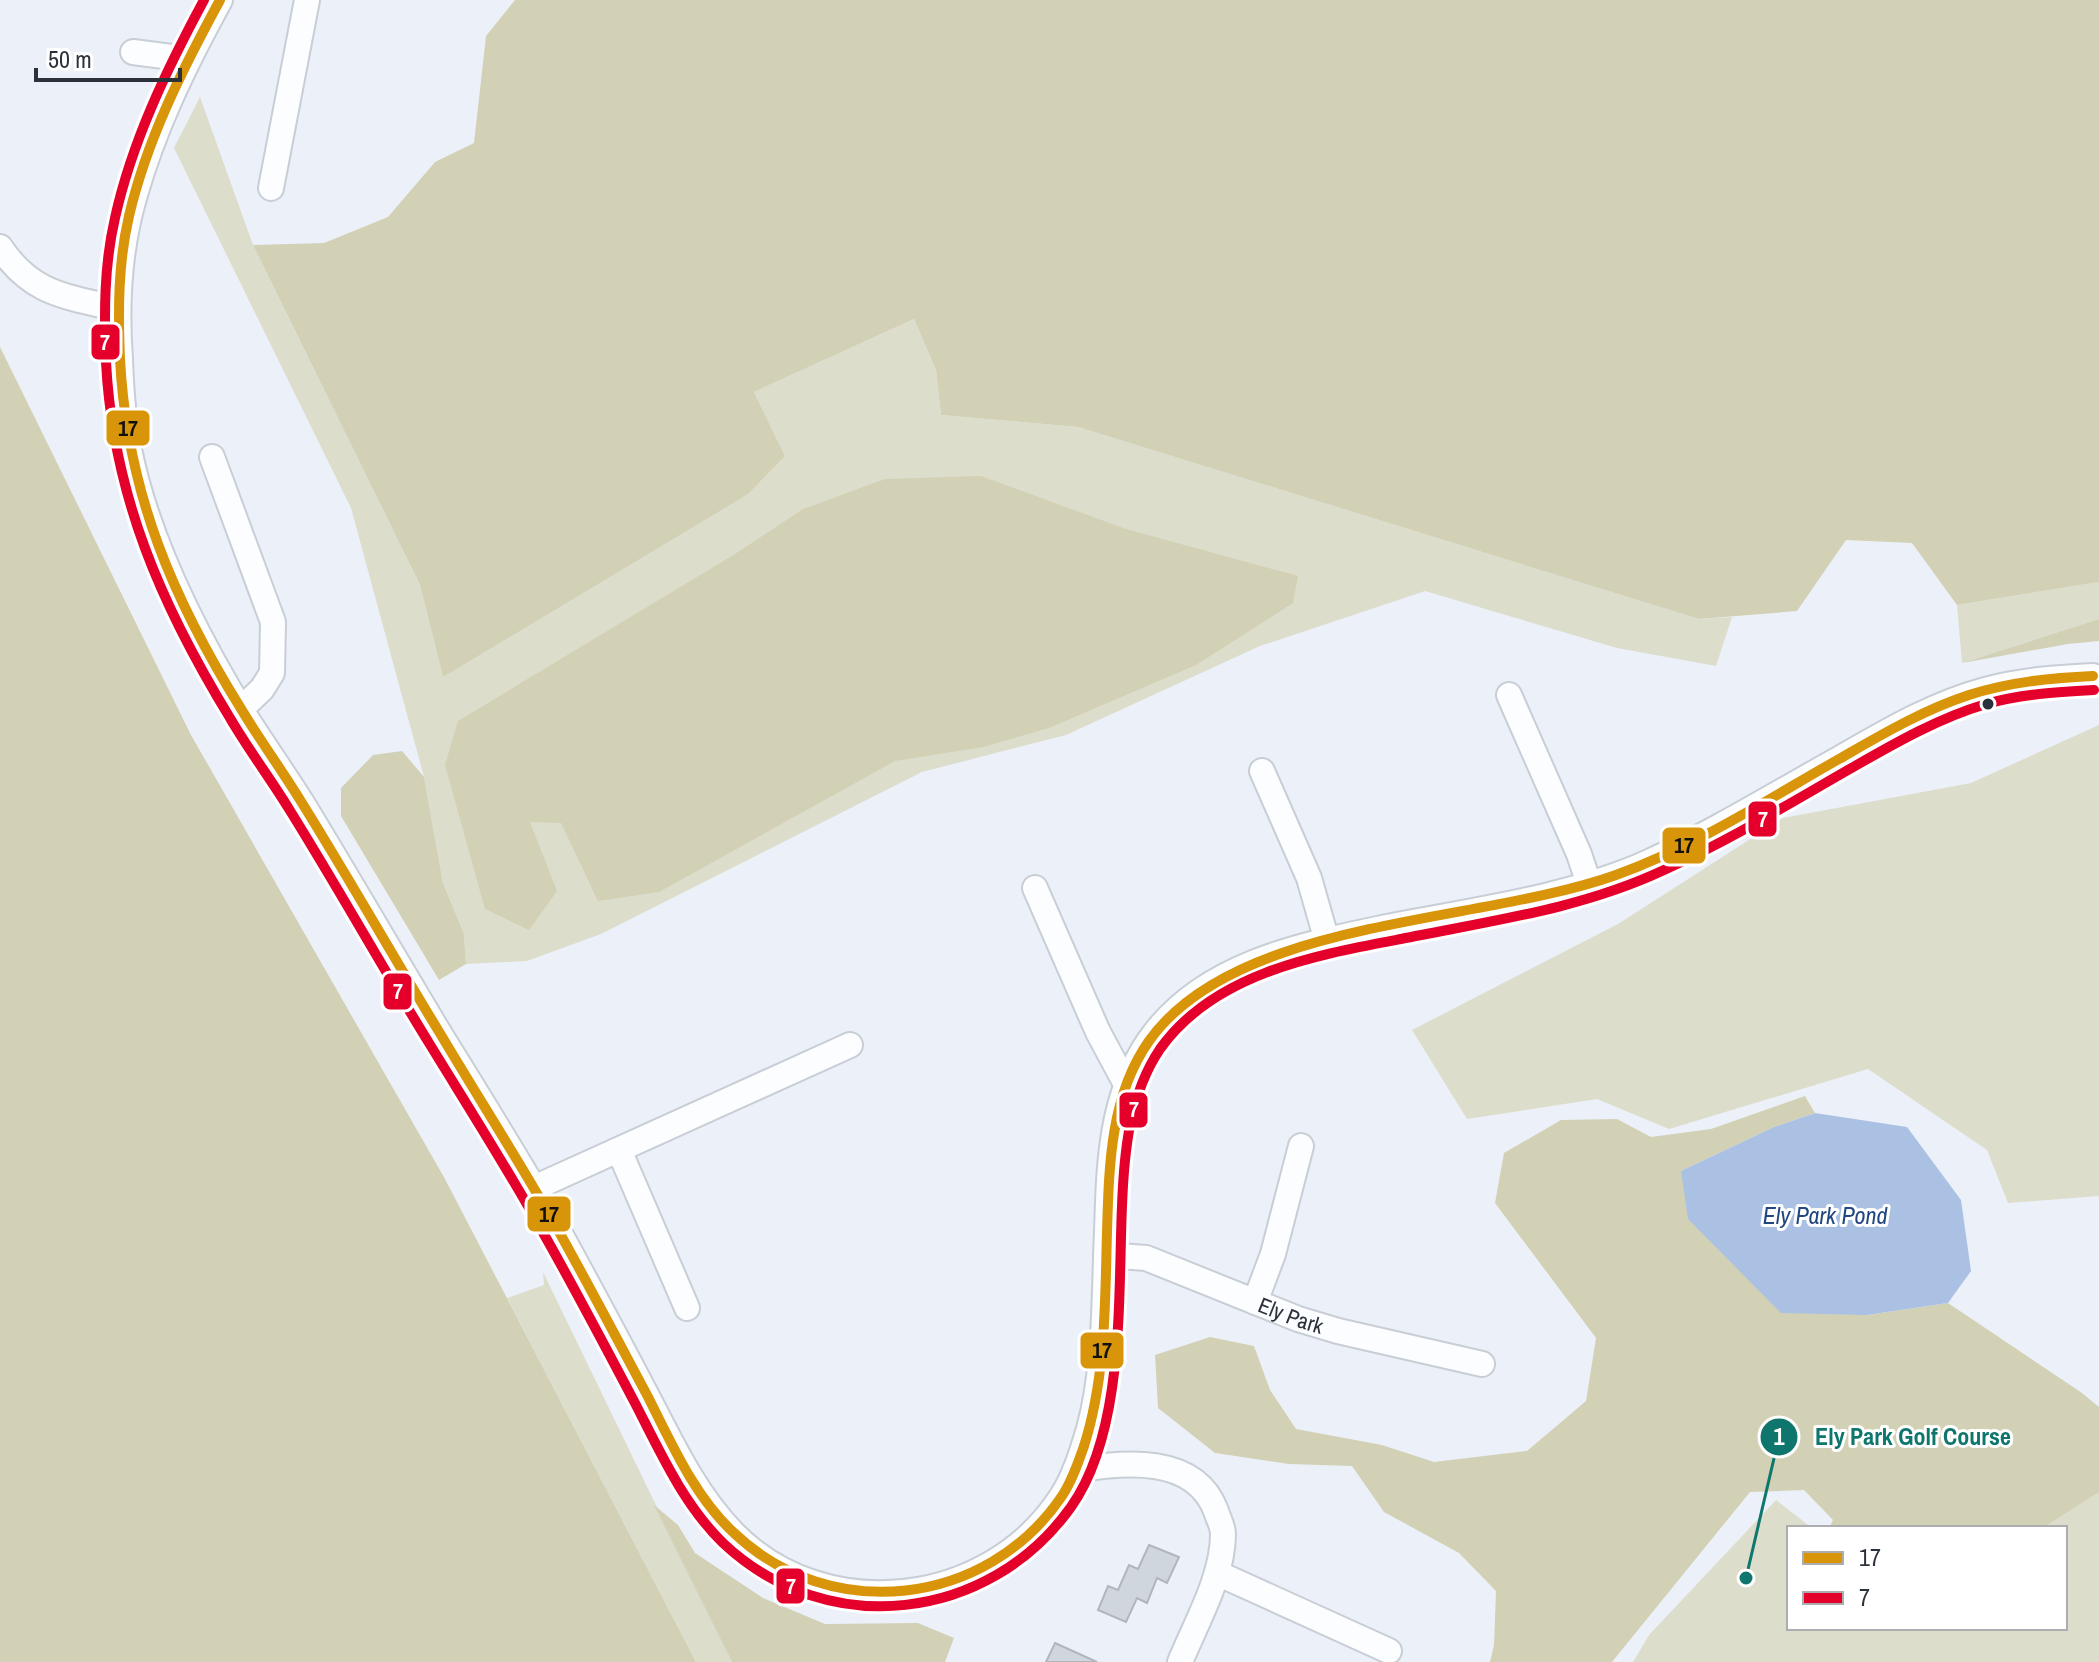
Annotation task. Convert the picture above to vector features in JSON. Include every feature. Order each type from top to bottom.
[{"type":"street","points":[[220,0],[187,59],[162,113],[132,204],[122,258],[118,309],[122,402],[130,455],[158,545],[189,614],[241,709],[300,800],[534,1188],[689,1477],[733,1533],[785,1572],[833,1589],[883,1594],[950,1584],[996,1562],[1028,1537],[1062,1497],[1075,1470],[1097,1399],[1109,1157],[1118,1109],[1137,1061],[1152,1036],[1169,1016],[1208,984],[1256,960],[1327,941],[1589,884],[1642,866],[1721,826],[1911,717],[1983,690],[2034,679],[2093,676]]},
{"type":"street","points":[[271,188],[307,0]]},
{"type":"street","points":[[133,52],[187,59]]},
{"type":"street","points":[[0,247],[25,278],[43,289],[118,309]]},
{"type":"street","points":[[212,457],[273,622],[272,673],[262,689],[241,709]]},
{"type":"street","points":[[1509,695],[1579,854],[1589,884]]},
{"type":"street","points":[[1262,771],[1309,878],[1327,941]]},
{"type":"street","points":[[1035,888],[1098,1032],[1127,1086]]},
{"type":"street","points":[[534,1188],[850,1045]]},
{"type":"street","points":[[1255,1302],[1273,1254],[1301,1146]]},
{"type":"street","points":[[619,1150],[687,1308]]},
{"type":"street","name":"Ely Park","points":[[1106,1255],[1146,1258],[1298,1319],[1338,1331],[1482,1364]]},
{"type":"street","points":[[1075,1470],[1113,1463],[1150,1464],[1186,1475],[1212,1499],[1224,1532],[1217,1573],[1180,1662]]},
{"type":"street","points":[[1217,1573],[1389,1651]]},
{"type":"green space","points":[[515,0],[2099,0],[2099,582],[1957,605],[1912,543],[1846,540],[1797,611],[1699,619],[1078,427],[941,415],[936,370],[914,319],[754,392],[785,456],[748,494],[443,677],[420,585],[253,245],[324,243],[388,217],[435,162],[474,143],[486,36]]},
{"type":"green space","points":[[200,97],[253,245],[420,585],[443,677],[785,456],[754,392],[914,319],[936,370],[941,415],[1078,427],[1699,619],[1732,617],[1716,666],[1617,648],[1425,591],[1260,646],[1066,735],[922,772],[601,934],[527,961],[466,964],[464,934],[443,883],[424,777],[351,508],[174,148]]},
{"type":"green space","points":[[0,347],[191,735],[445,1179],[696,1662],[0,1662]]},
{"type":"green space","points":[[981,476],[1126,529],[1298,576],[1293,603],[1196,665],[1049,728],[983,747],[895,761],[659,892],[598,901],[561,823],[530,822],[557,891],[529,930],[485,909],[445,765],[458,721],[735,554],[803,509],[885,479]]},
{"type":"green space","points":[[2099,582],[2099,619],[1962,663],[1957,605]]},
{"type":"green space","points":[[2099,619],[2099,641],[1962,663]]},
{"type":"green space","points":[[2099,725],[2099,1196],[2008,1203],[1987,1150],[1868,1069],[1669,1129],[1597,1099],[1467,1119],[1412,1030],[1618,924],[1783,818],[1971,783]]},
{"type":"green space","points":[[402,751],[424,777],[443,883],[464,934],[466,964],[439,980],[341,816],[341,788],[373,755]]},
{"type":"green space","points":[[1805,1096],[1815,1113],[1774,1127],[1681,1171],[1867,1315],[1948,1303],[2082,1393],[2099,1407],[2099,1492],[2045,1526],[1830,1526],[1833,1520],[1804,1490],[1750,1492],[1612,1662],[1490,1662],[1494,1645],[1496,1591],[1459,1553],[1384,1512],[1352,1466],[1289,1464],[1215,1453],[1158,1408],[1155,1355],[1210,1337],[1254,1346],[1270,1390],[1296,1429],[1382,1445],[1434,1462],[1527,1451],[1586,1401],[1596,1338],[1495,1203],[1504,1153],[1561,1120],[1617,1119],[1651,1137],[1711,1129]]},
{"type":"green space","points":[[543,1272],[732,1662],[696,1662],[507,1298],[544,1285]]},
{"type":"green space","points":[[2099,1448],[2099,1662],[1633,1662],[1649,1635],[1776,1500],[1809,1526],[1787,1526],[1787,1630],[2067,1630],[2067,1526],[1991,1526]]},
{"type":"green space","points":[[654,1505],[678,1525],[695,1553],[763,1598],[825,1624],[918,1623],[954,1638],[945,1662],[732,1662]]},
{"type":"water","name":"Ely Park Pond","points":[[1815,1113],[1907,1127],[1961,1200],[1971,1271],[1948,1303],[1867,1315],[1781,1313],[1688,1219],[1681,1171],[1774,1127]]},
{"type":"building","points":[[1149,1545],[1179,1557],[1167,1583],[1157,1578],[1147,1603],[1137,1598],[1126,1622],[1098,1610],[1108,1586],[1118,1590],[1129,1565],[1138,1569]]},
{"type":"building","points":[[1055,1643],[1097,1662],[1046,1662]]},
{"type":"transit line","name":"7","points":[[204,0],[141,133],[122,189],[109,253],[105,325],[111,411],[130,503],[145,548],[162,591],[205,676],[282,797],[514,1182],[685,1495],[723,1543],[764,1574],[810,1595],[857,1605],[905,1605],[952,1595],[997,1575],[1037,1546],[1071,1507],[1089,1476],[1110,1402],[1118,1321],[1124,1166],[1135,1105],[1141,1085],[1160,1049],[1182,1023],[1208,1002],[1238,985],[1302,961],[1535,912],[1600,895],[1664,870],[1713,846],[1887,748],[1952,716],[2012,698],[2094,690]]},
{"type":"transit line","name":"17","points":[[220,0],[156,132],[137,187],[123,251],[119,323],[124,408],[132,455],[158,544],[175,586],[218,670],[320,832],[539,1197],[695,1485],[733,1532],[772,1562],[815,1581],[860,1591],[906,1590],[951,1581],[993,1562],[1030,1533],[1062,1496],[1084,1446],[1097,1393],[1105,1313],[1111,1158],[1119,1108],[1136,1062],[1149,1041],[1188,1001],[1240,970],[1299,947],[1364,930],[1560,891],[1616,875],[1702,837],[1886,732],[1935,708],[1999,687],[2046,679],[2093,676]]},
{"type":"place","name":"Ely Park Golf Course","points":[[1746,1578]]}]
